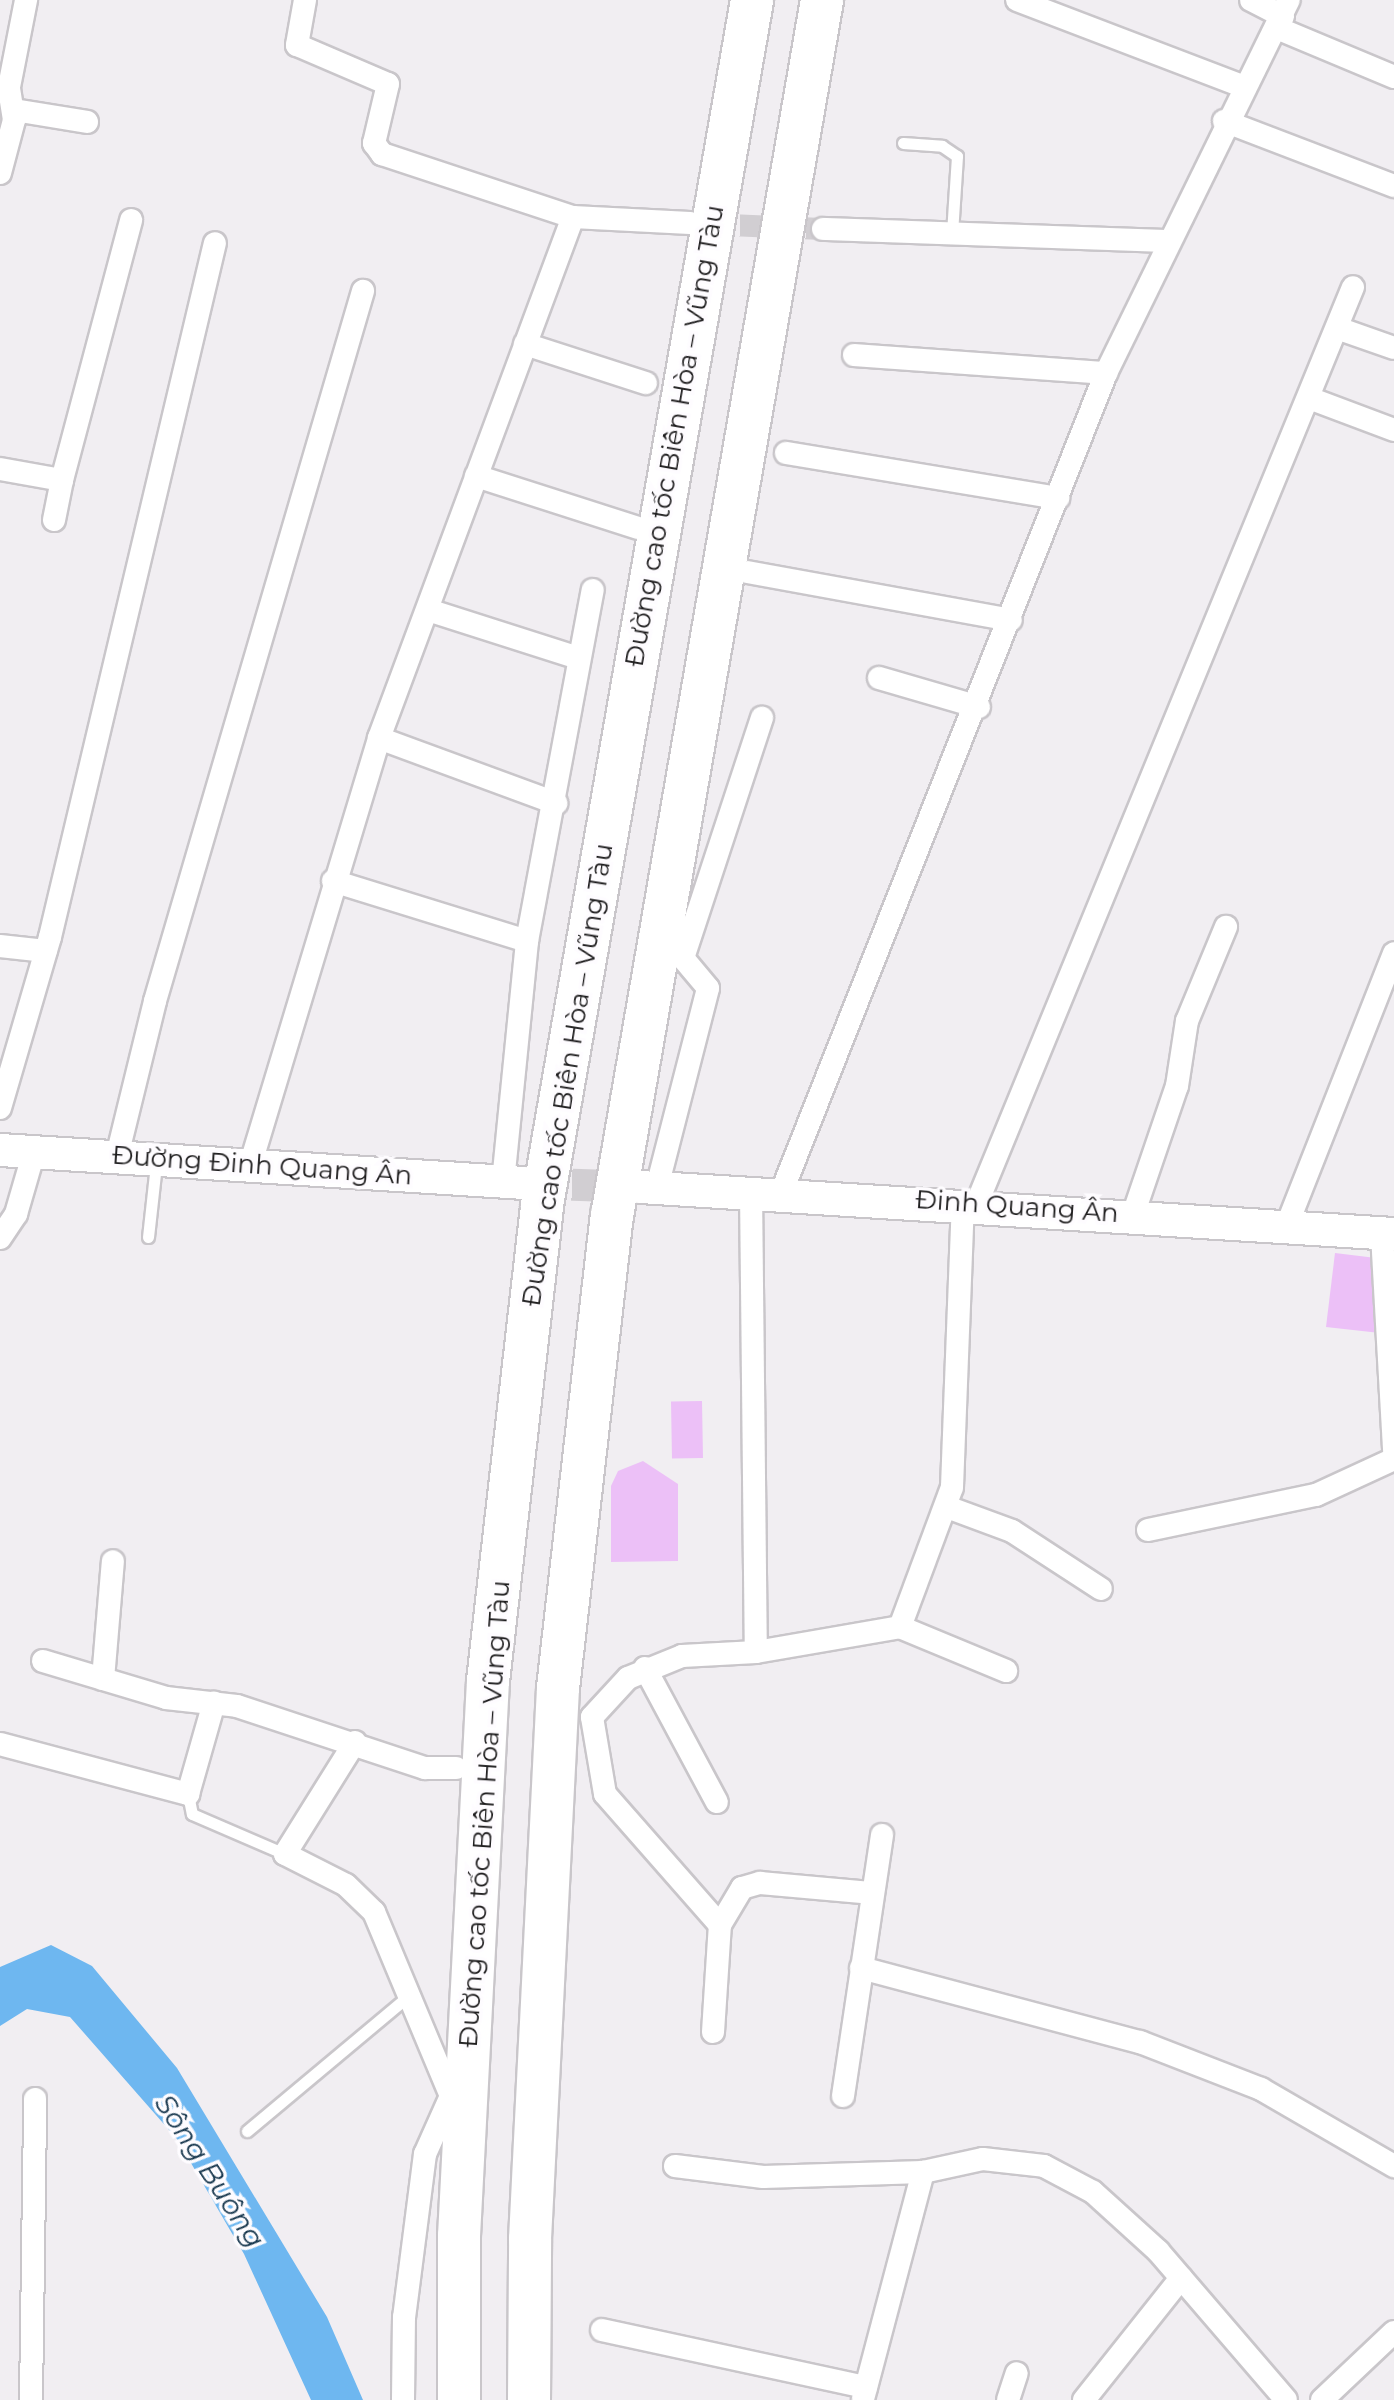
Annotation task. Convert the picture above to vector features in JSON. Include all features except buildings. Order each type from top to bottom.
[{"type":"highway","name":"Đường cao tốc Biên Hòa – Vũng Tàu","points":[[459,2400],[459,2236],[488,1681],[542,1205],[752,0]]},
{"type":"highway","points":[[529,2400],[530,2239],[558,1688],[612,1216],[822,0]]},
{"type":"street","points":[[0,173],[14,110],[9,87],[26,0]]},
{"type":"street","points":[[305,0],[297,45],[388,84],[376,150],[573,217],[690,223]]},
{"type":"street","points":[[1017,0],[1242,86]]},
{"type":"street","points":[[1251,0],[1394,77]]},
{"type":"street","points":[[756,1652],[766,1190],[979,707],[1106,373],[1224,121],[1283,15]]},
{"type":"street","points":[[14,110],[87,122]]},
{"type":"street","points":[[1224,121],[1394,186]]},
{"type":"street","points":[[250,1166],[333,881],[379,738],[573,217]]},
{"type":"street","points":[[54,520],[131,220]]},
{"type":"street","points":[[823,229],[1169,241]]},
{"type":"street","points":[[0,1108],[46,951],[215,243]]},
{"type":"street","points":[[900,1627],[947,1507],[970,1203],[1353,287]]},
{"type":"street","points":[[117,1156],[155,1001],[363,291]]},
{"type":"street","points":[[1337,328],[1394,348]]},
{"type":"street","points":[[525,344],[646,383]]},
{"type":"street","points":[[854,355],[1106,373]]},
{"type":"street","points":[[1309,398],[1394,430]]},
{"type":"street","points":[[786,453],[1058,498]]},
{"type":"street","points":[[0,469],[62,480]]},
{"type":"street","points":[[476,476],[638,528]]},
{"type":"street","points":[[747,572],[1011,620]]},
{"type":"street","points":[[514,1182],[527,941],[556,803],[578,658],[593,590]]},
{"type":"street","points":[[428,610],[578,658]]},
{"type":"street","points":[[879,678],[979,707]]},
{"type":"street","points":[[649,1187],[708,988],[683,958],[762,718]]},
{"type":"street","points":[[379,738],[556,803]]},
{"type":"street","points":[[333,881],[527,941]]},
{"type":"street","points":[[1133,1215],[1177,1086],[1187,1021],[1226,927]]},
{"type":"street","points":[[0,946],[46,951]]},
{"type":"street","points":[[1287,1225],[1394,953]]},
{"type":"street","name":"Đường Đinh Quang Ân","points":[[0,1150],[514,1182]]},
{"type":"street","points":[[0,1238],[16,1214],[34,1152]]},
{"type":"street","name":"Đinh Quang Ân","points":[[649,1187],[766,1190],[1388,1234]]},
{"type":"street","points":[[1388,1234],[1394,1452]]},
{"type":"street","points":[[1148,1530],[1316,1495],[1394,1459]]},
{"type":"street","points":[[947,1507],[1012,1531],[1101,1589]]},
{"type":"street","points":[[103,1679],[113,1561]]},
{"type":"street","points":[[720,1925],[605,1794],[592,1717],[645,1668],[682,1656],[756,1652],[900,1627],[1006,1671]]},
{"type":"street","points":[[43,1661],[355,1742],[425,1768],[456,1768]]},
{"type":"street","points":[[645,1668],[717,1802]]},
{"type":"street","points":[[0,1744],[188,1794],[214,1703]]},
{"type":"street","points":[[355,1742],[285,1854],[346,1885],[374,1912],[413,1993],[451,2096],[425,2154],[404,2317],[403,2400]]},
{"type":"street","points":[[843,2096],[882,1835]]},
{"type":"street","points":[[713,2032],[720,1925],[742,1888],[760,1883],[871,1893]]},
{"type":"street","points":[[861,1968],[1140,2042],[1261,2089],[1394,2166]]},
{"type":"street","points":[[31,2400],[35,2099]]},
{"type":"street","points":[[675,2166],[763,2177],[923,2172],[983,2159],[1044,2166],[1093,2192],[1181,2278],[1286,2400]]},
{"type":"street","points":[[602,2330],[868,2396],[923,2172]]},
{"type":"street","points":[[1084,2400],[1181,2278]]},
{"type":"street","points":[[1322,2400],[1394,2332]]},
{"type":"street","points":[[1008,2400],[1017,2373]]},
{"type":"lane","points":[[903,143],[942,146],[957,156],[952,234]]},
{"type":"lane","points":[[148,1237],[157,1159]]},
{"type":"lane","points":[[188,1794],[192,1814],[285,1854]]},
{"type":"lane","points":[[247,2131],[413,1993]]},
{"type":"water","name":"Sông Buông","points":[[51,1945],[92,1966],[177,2068],[327,2317],[363,2400],[311,2400],[244,2254],[177,2139],[70,2017],[27,2009],[0,2026],[0,1967]]},
{"type":"tunnel","points":[[707,224],[823,229]]},
{"type":"tunnel","points":[[524,1183],[637,1187]]}]
